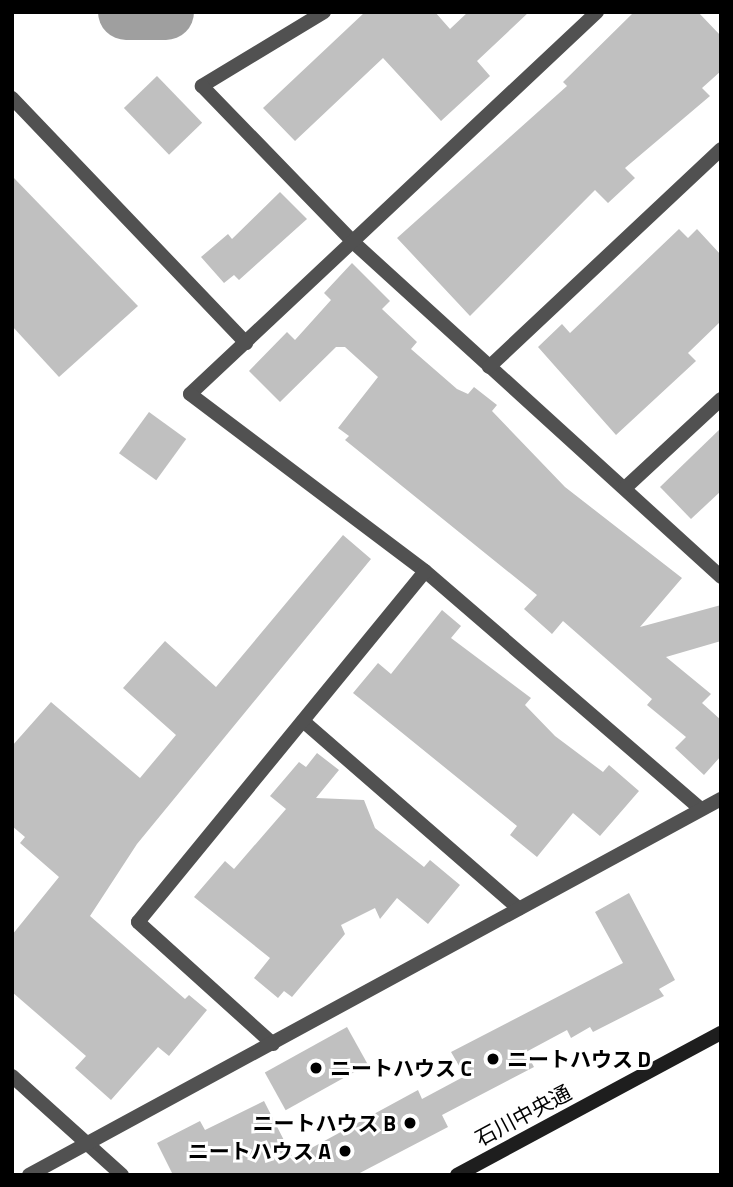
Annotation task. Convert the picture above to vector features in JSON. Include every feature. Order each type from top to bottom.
[{"type":"street","points":[[324,12],[202,86],[353,242],[721,577]]},
{"type":"street","points":[[597,12],[190,394],[425,571],[701,809]]},
{"type":"street","points":[[12,98],[246,343]]},
{"type":"street","points":[[489,367],[721,149]]},
{"type":"street","points":[[625,488],[721,399]]},
{"type":"street","points":[[273,1044],[138,922],[425,571]]},
{"type":"street","points":[[303,722],[519,909]]},
{"type":"street","points":[[29,1175],[721,799]]},
{"type":"street","name":"石川中央通","points":[[457,1175],[721,1033]]},
{"type":"street","points":[[12,1076],[122,1175]]},
{"type":"building","points":[[365,12],[435,12],[450,29],[468,12],[529,12],[477,61],[490,76],[441,121],[383,58],[295,141],[263,108]]},
{"type":"building","points":[[634,12],[698,12],[721,36],[721,71],[702,88],[710,96],[625,168],[635,178],[608,203],[595,190],[470,316],[397,238],[567,86],[563,82]]},
{"type":"building","points":[[157,76],[202,123],[169,155],[124,108]]},
{"type":"building","points":[[12,176],[138,306],[59,377],[12,326]]},
{"type":"building","points":[[280,192],[307,219],[239,280],[234,275],[224,283],[201,257],[228,234],[232,239]]},
{"type":"building","points":[[679,229],[688,238],[697,229],[721,255],[721,321],[688,353],[696,361],[616,435],[538,347],[562,324],[570,333]]},
{"type":"building","points":[[352,263],[390,301],[382,309],[417,342],[411,349],[457,389],[468,394],[474,387],[497,405],[492,411],[565,487],[682,578],[640,627],[721,605],[721,641],[666,657],[711,694],[702,703],[721,720],[721,756],[704,775],[675,748],[686,737],[647,705],[652,699],[563,621],[552,634],[524,609],[537,595],[345,440],[349,436],[338,428],[378,377],[345,347],[336,347],[280,402],[249,371],[287,332],[295,340],[331,300],[324,293]]},
{"type":"building","points":[[149,412],[186,439],[156,480],[119,453]]},
{"type":"building","points":[[721,428],[721,491],[691,519],[660,487]]},
{"type":"building","points":[[343,535],[371,559],[137,844],[90,916],[185,999],[189,995],[207,1010],[169,1056],[158,1047],[111,1100],[75,1068],[86,1056],[12,992],[12,935],[59,877],[20,843],[25,837],[12,826],[12,746],[51,702],[140,778],[176,735],[123,688],[165,641],[216,687]]},
{"type":"building","points":[[442,610],[461,626],[451,638],[531,698],[525,705],[555,736],[603,772],[609,765],[639,791],[600,836],[573,813],[537,857],[510,835],[517,826],[353,693],[378,663],[391,674]]},
{"type":"building","points":[[317,753],[339,770],[316,798],[364,800],[375,828],[424,867],[430,860],[460,885],[428,924],[397,898],[380,919],[375,908],[341,925],[345,934],[292,997],[284,991],[278,998],[254,978],[270,958],[194,897],[225,861],[234,869],[286,809],[270,796],[299,762],[306,767]]},
{"type":"building","points":[[629,893],[675,980],[659,989],[664,996],[593,1032],[590,1027],[571,1038],[567,1030],[526,1052],[534,1067],[442,1115],[448,1127],[356,1175],[173,1175],[157,1143],[200,1121],[205,1130],[264,1101],[293,1158],[418,1090],[422,1099],[465,1076],[451,1052],[623,963],[595,912]]},
{"type":"building","name":"ニートハウス C","points":[[347,1027],[368,1065],[286,1110],[265,1073]]},
{"type":"waterway","points":[[126,12],[166,12]]},
{"type":"place","name":"ニートハウス D","points":[[493,1059]]},
{"type":"place","name":"ニートハウス C","points":[[316,1068]]},
{"type":"place","name":"ニートハウス B","points":[[410,1123]]},
{"type":"place","name":"ニートハウス A","points":[[345,1151]]}]
